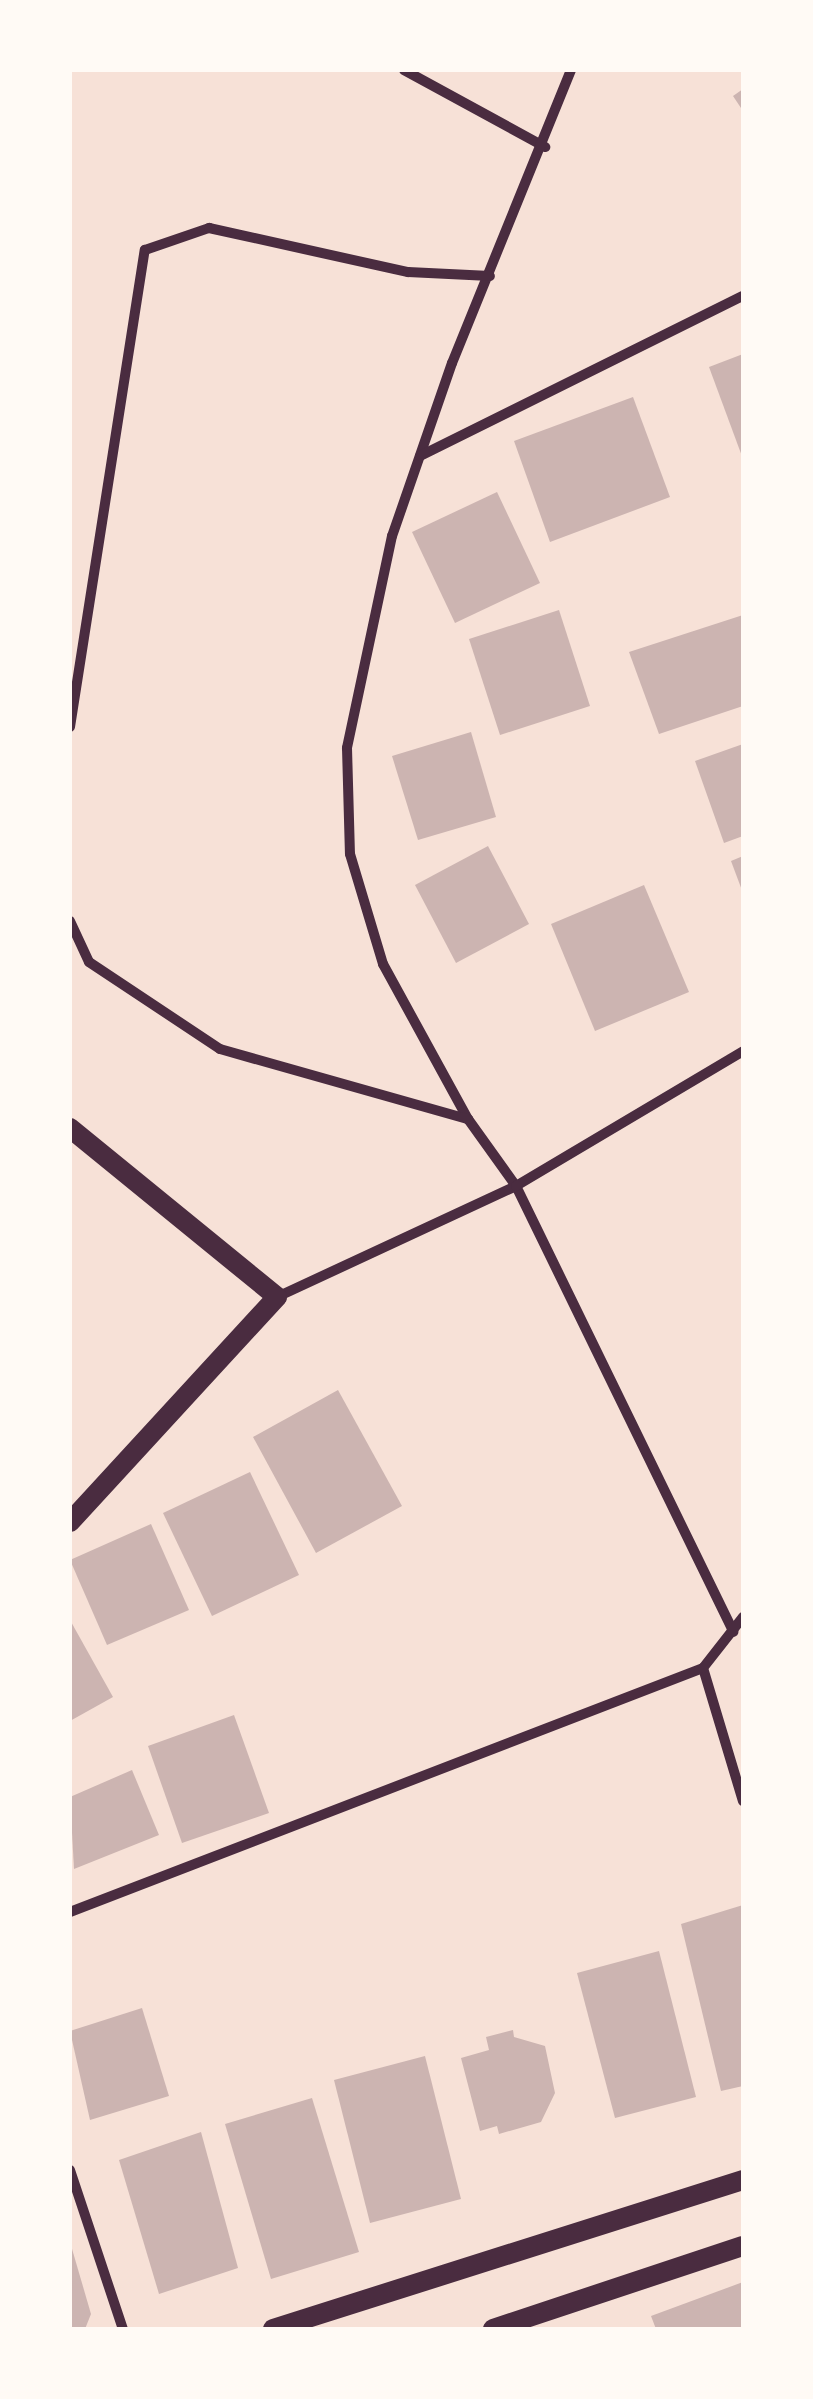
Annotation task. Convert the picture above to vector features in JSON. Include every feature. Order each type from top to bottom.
[{"type":"main road","points":[[70,1128],[278,1297],[70,1522]]},
{"type":"main road","points":[[273,2329],[743,2180]]},
{"type":"main road","points":[[493,2329],[743,2246]]},
{"type":"street","points":[[404,70],[545,147]]},
{"type":"street","points":[[571,70],[545,147],[490,276],[392,536],[347,748],[350,854],[383,964],[468,1119],[516,1186],[734,1632]]},
{"type":"street","points":[[70,726],[145,250],[209,228],[408,272],[490,276]]},
{"type":"street","points":[[420,456],[743,296]]},
{"type":"street","points":[[70,921],[89,962],[220,1049],[468,1119]]},
{"type":"street","points":[[278,1297],[516,1186],[743,1051]]},
{"type":"street","points":[[70,1912],[703,1668],[743,1617]]},
{"type":"street","points":[[703,1668],[743,1802]]},
{"type":"street","points":[[70,2170],[122,2329]]},
{"type":"building","points":[[743,89],[743,111],[733,96]]},
{"type":"building","points":[[743,354],[743,459],[709,367]]},
{"type":"building","points":[[633,397],[670,497],[550,542],[514,441]]},
{"type":"building","points":[[497,492],[540,583],[455,623],[412,532]]},
{"type":"building","points":[[559,610],[590,706],[500,735],[469,639]]},
{"type":"building","points":[[743,615],[743,706],[659,734],[629,652]]},
{"type":"building","points":[[471,732],[496,817],[418,840],[392,756]]},
{"type":"building","points":[[743,744],[743,836],[724,843],[695,761]]},
{"type":"building","points":[[488,846],[529,924],[456,963],[415,885]]},
{"type":"building","points":[[743,856],[743,893],[731,861]]},
{"type":"building","points":[[644,885],[689,992],[595,1031],[551,924]]},
{"type":"building","points":[[338,1390],[402,1506],[316,1553],[253,1437]]},
{"type":"building","points":[[250,1472],[299,1575],[212,1616],[163,1513]]},
{"type":"building","points":[[151,1524],[189,1610],[107,1645],[70,1560]]},
{"type":"building","points":[[70,1620],[113,1697],[70,1721]]},
{"type":"building","points":[[234,1715],[269,1813],[182,1843],[148,1746]]},
{"type":"building","points":[[132,1770],[159,1835],[74,1869],[70,1797]]},
{"type":"building","points":[[743,1905],[743,2086],[721,2091],[681,1924]]},
{"type":"building","points":[[659,1951],[696,2097],[615,2118],[577,1973]]},
{"type":"building","points":[[142,2008],[169,2096],[90,2120],[70,2031]]},
{"type":"building","points":[[513,2030],[514,2037],[545,2046],[555,2093],[541,2122],[499,2134],[497,2126],[480,2131],[461,2058],[489,2050],[486,2037]]},
{"type":"building","points":[[425,2056],[461,2199],[370,2223],[334,2080]]},
{"type":"building","points":[[312,2098],[359,2252],[271,2279],[225,2124]]},
{"type":"building","points":[[201,2132],[238,2268],[159,2294],[119,2160]]},
{"type":"building","points":[[70,2242],[91,2314],[85,2329],[70,2329]]},
{"type":"building","points":[[743,2282],[743,2329],[656,2329],[651,2316]]}]
